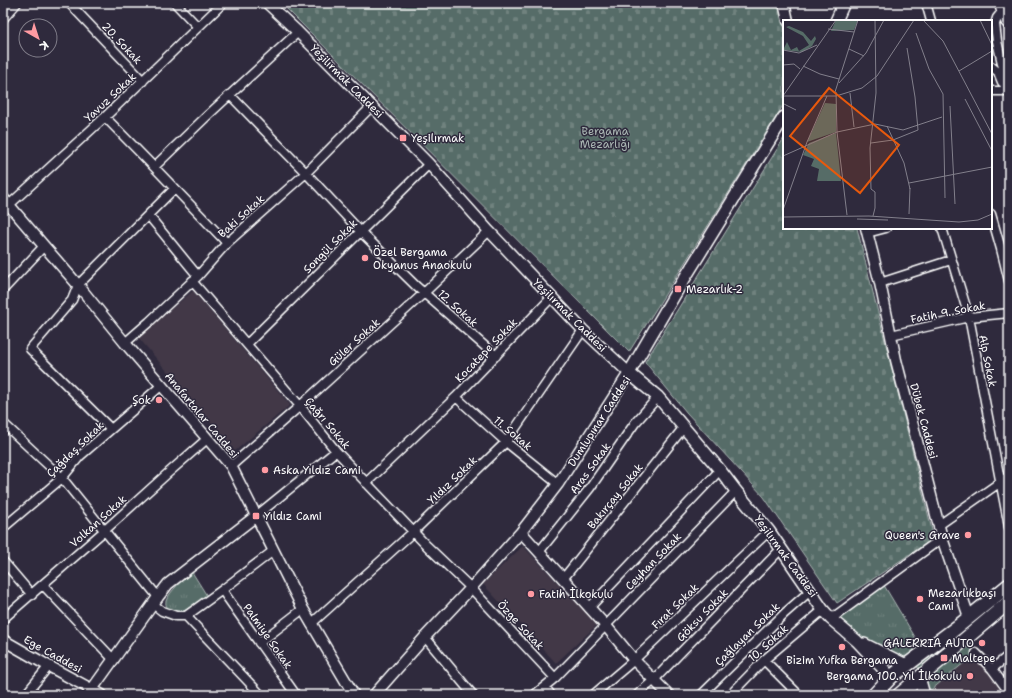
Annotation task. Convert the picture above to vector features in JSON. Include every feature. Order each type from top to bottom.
[{"type":"main road","points":[[836,20],[844,3]]},
{"type":"main road","name":"Dumlupınar Caddesi","points":[[629,373],[678,289],[783,119]]},
{"type":"main road","name":"Yeşilırmak Caddesi","points":[[629,373],[658,397],[720,470],[769,531],[831,619],[857,641],[891,677]]},
{"type":"main road","points":[[874,695],[891,677],[1009,585]]},
{"type":"main road","points":[[891,677],[905,693],[919,677],[1009,602]]},
{"type":"main road","name":"Yeşilırmak Caddesi","points":[[857,641],[906,665]]},
{"type":"main road","points":[[906,665],[919,677],[924,695]]},
{"type":"street","points":[[3,19],[16,3]]},
{"type":"street","name":"20. Sokak","points":[[69,3],[143,81]]},
{"type":"street","points":[[175,3],[198,27]]},
{"type":"street","name":"Yavuz Sokak","points":[[6,201],[105,117],[224,3]]},
{"type":"street","name":"Yeşilırmak Caddesi","points":[[267,3],[372,106],[583,330],[629,373]]},
{"type":"street","points":[[784,3],[788,20]]},
{"type":"street","points":[[926,3],[931,20]]},
{"type":"street","points":[[999,3],[1001,13],[1009,27]]},
{"type":"street","points":[[1001,13],[997,18],[995,31],[1007,90]]},
{"type":"street","points":[[154,166],[298,32]]},
{"type":"street","points":[[992,67],[998,72],[1007,90]]},
{"type":"street","points":[[992,91],[1007,90]]},
{"type":"street","name":"12. Sokak","points":[[230,95],[360,231],[417,287],[496,356]]},
{"type":"street","name":"Baki Sokak","points":[[125,343],[195,278],[227,244],[306,173],[372,106]]},
{"type":"street","points":[[105,117],[154,166],[227,244]]},
{"type":"street","name":"Songül Sokak","points":[[247,344],[428,164]]},
{"type":"street","points":[[110,429],[30,349],[72,300],[78,285],[175,188]]},
{"type":"street","name":"Anafartalar Caddesi","points":[[6,201],[231,466],[311,624],[354,695]]},
{"type":"street","name":"Çağrı Sokak","points":[[148,215],[247,344],[336,451],[414,532],[471,588]]},
{"type":"street","points":[[992,218],[1009,281]]},
{"type":"street","points":[[866,230],[876,229]]},
{"type":"street","name":"Alp Sokak","points":[[942,229],[950,260],[969,317],[1009,527]]},
{"type":"street","name":"Dübek Caddesi","points":[[866,230],[880,283],[898,368],[942,538],[969,617]]},
{"type":"street","name":"Güler Sokak","points":[[231,466],[300,406],[424,293],[489,231]]},
{"type":"street","points":[[3,290],[44,246]]},
{"type":"street","points":[[880,283],[950,260]]},
{"type":"street","name":"Kocatepe Sokak","points":[[366,483],[456,397],[552,297]]},
{"type":"street","name":"Fatih 9. Sokak","points":[[891,335],[969,317],[1009,313]]},
{"type":"street","name":"Yıldız Sokak","points":[[311,624],[414,532],[506,442],[583,330]]},
{"type":"street","name":"Dumlupınar Caddesi","points":[[374,695],[521,532],[558,484],[629,373]]},
{"type":"street","name":"Çağdaş Sokak","points":[[3,528],[62,478],[80,456],[162,385]]},
{"type":"street","name":"11. Sokak","points":[[456,397],[506,442],[558,484]]},
{"type":"street","name":"Aras Sokak","points":[[539,552],[590,488],[635,423],[658,397]]},
{"type":"street","points":[[3,423],[62,478],[162,611],[176,616],[186,616],[273,551]]},
{"type":"street","name":"Bakırçay Sokak","points":[[563,579],[684,427]]},
{"type":"street","name":"Volkan Sokak","points":[[3,620],[104,532],[207,439]]},
{"type":"street","points":[[102,695],[90,692],[168,584],[256,516],[336,451]]},
{"type":"street","points":[[589,608],[720,470]]},
{"type":"street","points":[[939,525],[1009,476]]},
{"type":"street","name":"Ceyhan Sokak","points":[[534,695],[556,678],[736,491]]},
{"type":"street","name":"Fırat Sokak","points":[[593,695],[634,660],[769,531]]},
{"type":"street","points":[[521,532],[606,626],[634,660],[669,695]]},
{"type":"street","points":[[831,619],[942,538]]},
{"type":"street","name":"Göksu Sokak","points":[[637,695],[654,680],[781,549]]},
{"type":"street","points":[[3,561],[32,595]]},
{"type":"street","points":[[43,586],[114,660]]},
{"type":"street","name":"Özge Sokak","points":[[471,588],[556,678]]},
{"type":"street","name":"Palmiye Sokak","points":[[222,590],[296,695]]},
{"type":"street","name":"Çağlayan Sokak","points":[[700,695],[810,591]]},
{"type":"street","points":[[259,643],[303,609]]},
{"type":"street","name":"10. Sokak","points":[[730,695],[764,660],[824,610]]},
{"type":"street","points":[[186,616],[261,695]]},
{"type":"street","points":[[425,637],[473,695]]},
{"type":"street","name":"Ege Caddesi","points":[[3,640],[49,666],[90,692]]},
{"type":"street","points":[[976,653],[992,669],[1009,692]]},
{"type":"street","points":[[992,669],[1009,655]]},
{"type":"street","points":[[764,660],[799,695]]},
{"type":"street","points":[[25,695],[49,666]]},
{"type":"street","points":[[545,687],[552,695]]},
{"type":"shaded area","points":[[193,291],[290,405],[235,451],[138,337]]},
{"type":"shaded area","name":"Fatih İlkokulu","points":[[523,546],[597,625],[556,663],[483,584]]},
{"type":"shaded area","name":"Bergama 100. Yıl İlkokulu","points":[[974,655],[1006,695],[934,695],[931,690]]},
{"type":"green space","name":"Bergama Mezarlığı","points":[[281,3],[782,3],[784,20],[783,106],[629,352]]},
{"type":"green space","points":[[783,140],[783,229],[857,229],[934,538],[837,603],[764,497],[687,413],[645,362]]},
{"type":"green space","points":[[192,572],[207,596],[181,613],[175,613],[167,607],[167,598],[177,585]]},
{"type":"green space","points":[[882,582],[924,652],[906,665],[857,641],[831,619]]},
{"type":"green space","points":[[1009,591],[1009,598],[921,672],[916,665]]},
{"type":"green space","points":[[965,640],[976,653],[931,690],[919,677]]},
{"type":"place","name":"Yeşilırmak","points":[[403,138]]},
{"type":"place","name":"Özel Bergama Okyanus Anaokulu","points":[[365,258]]},
{"type":"place","name":"Mezarlık-2","points":[[678,289]]},
{"type":"place","name":"Şok","points":[[159,400]]},
{"type":"place","name":"Aska Yıldız Cami","points":[[265,470]]},
{"type":"place","name":"Yıldız Cami","points":[[256,516]]},
{"type":"place","name":"Queen's Grave","points":[[968,535]]},
{"type":"place","name":"Fatih İlkokulu","points":[[531,594]]},
{"type":"place","name":"Mezarlıkbaşı Cami","points":[[920,599]]},
{"type":"place","name":"GALERRIA AUTO","points":[[982,643]]},
{"type":"place","name":"Bizim Yufka Bergama","points":[[842,647]]},
{"type":"place","name":"Maltepe","points":[[944,658]]},
{"type":"place","name":"Bergama 100. Yıl İlkokulu","points":[[970,676]]}]
